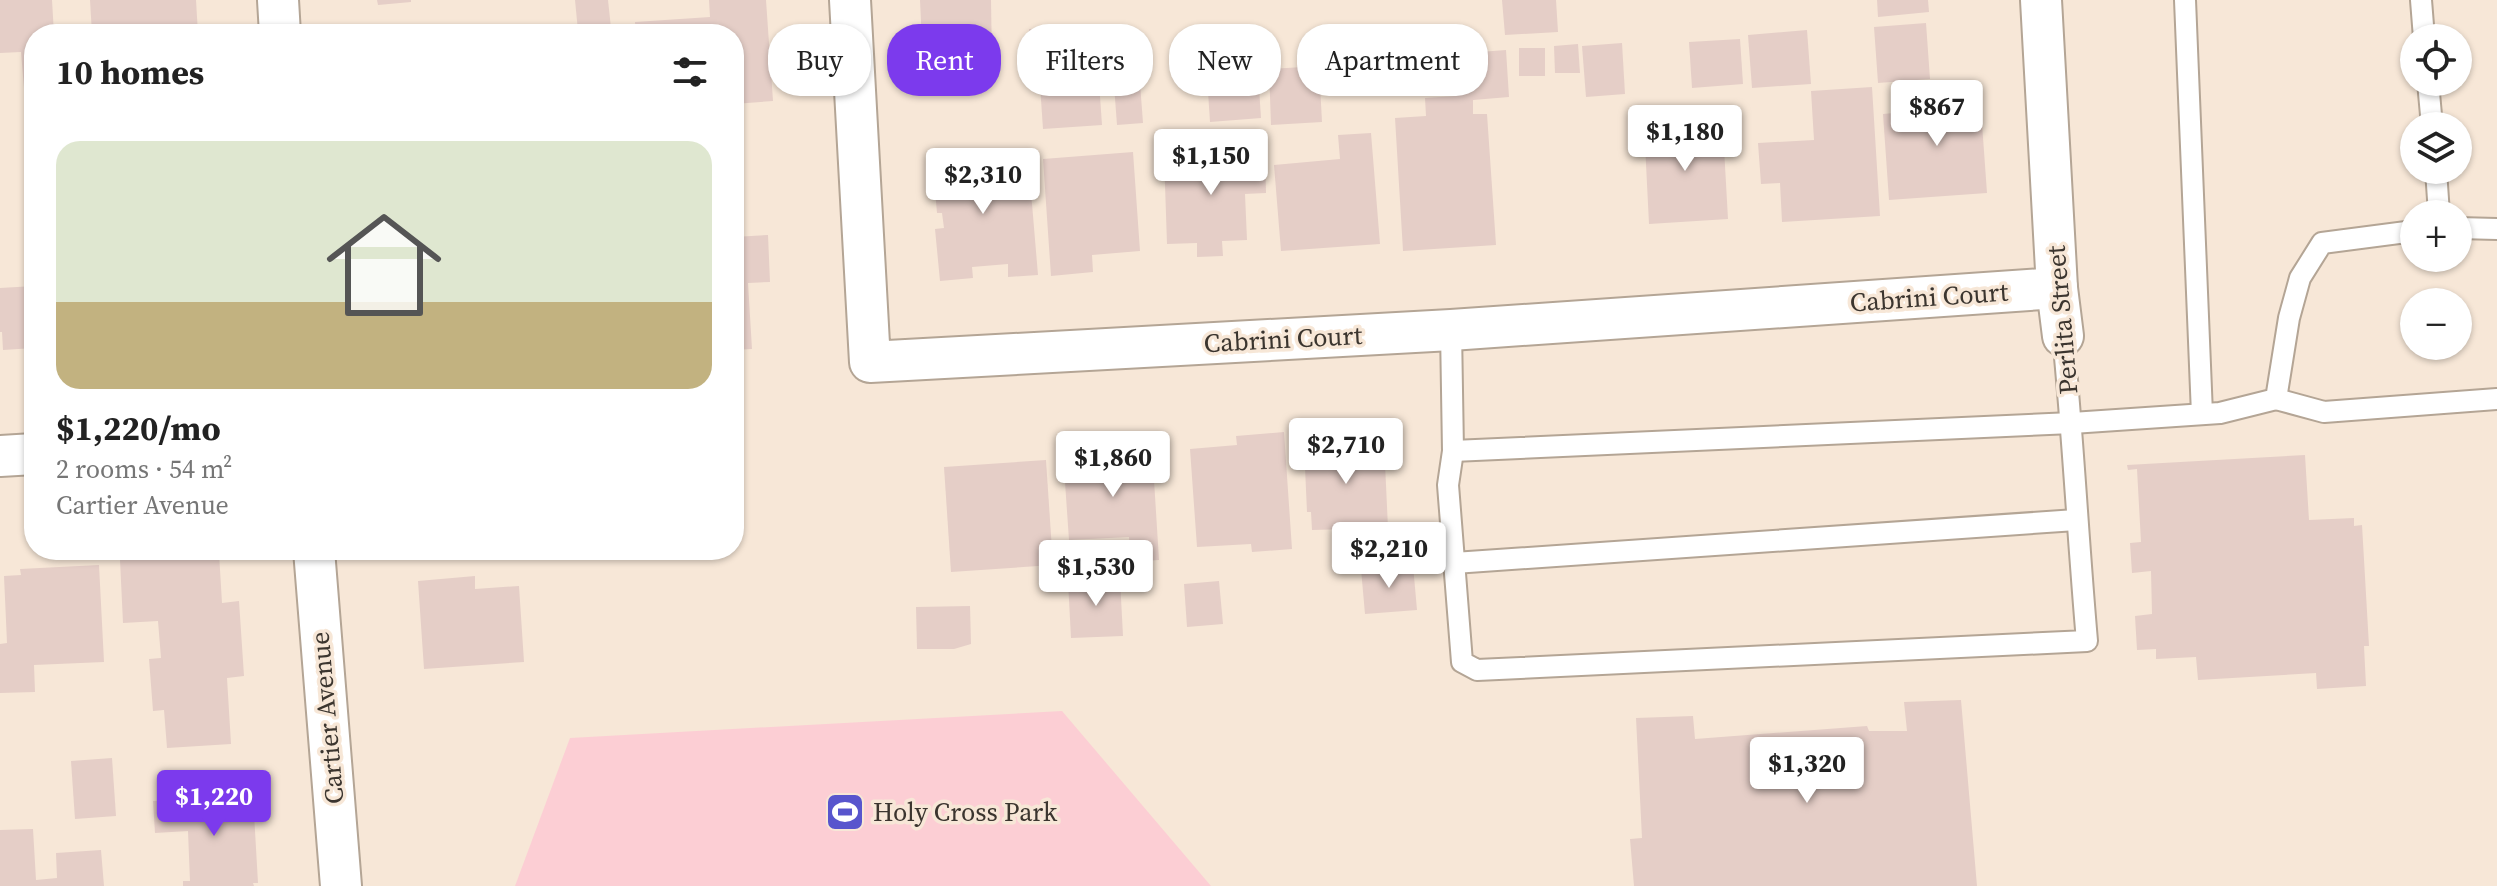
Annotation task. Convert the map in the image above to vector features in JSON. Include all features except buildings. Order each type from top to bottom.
[{"type":"street","points":[[278,0],[279,24]]},
{"type":"street","name":"Cabrini Court","points":[[850,0],[870,362],[1451,330],[2057,288]]},
{"type":"street","name":"Perlita Street","points":[[2041,0],[2057,288],[2063,336]]},
{"type":"street","points":[[0,456],[24,455]]},
{"type":"street","name":"Cartier Avenue","points":[[315,560],[341,886]]},
{"type":"lane","points":[[2185,0],[2202,414]]},
{"type":"lane","points":[[2421,0],[2423,24]]},
{"type":"lane","points":[[2472,228],[2497,229]]},
{"type":"lane","points":[[2276,399],[2289,318],[2300,278],[2322,243],[2400,233]]},
{"type":"lane","points":[[1451,330],[1453,451],[1448,485],[1454,563],[2076,520]]},
{"type":"lane","name":"Perlita Street","points":[[1454,563],[1462,662],[1477,670],[2087,641],[2063,336]]},
{"type":"lane","points":[[1453,451],[2072,423],[2220,413],[2276,399],[2324,412],[2497,399]]},
{"type":"shaded area","name":"Holy Cross Park","points":[[1062,711],[1211,886],[515,886],[570,738]]},
{"type":"place","name":"Holy Cross Park","points":[[845,812]]}]
